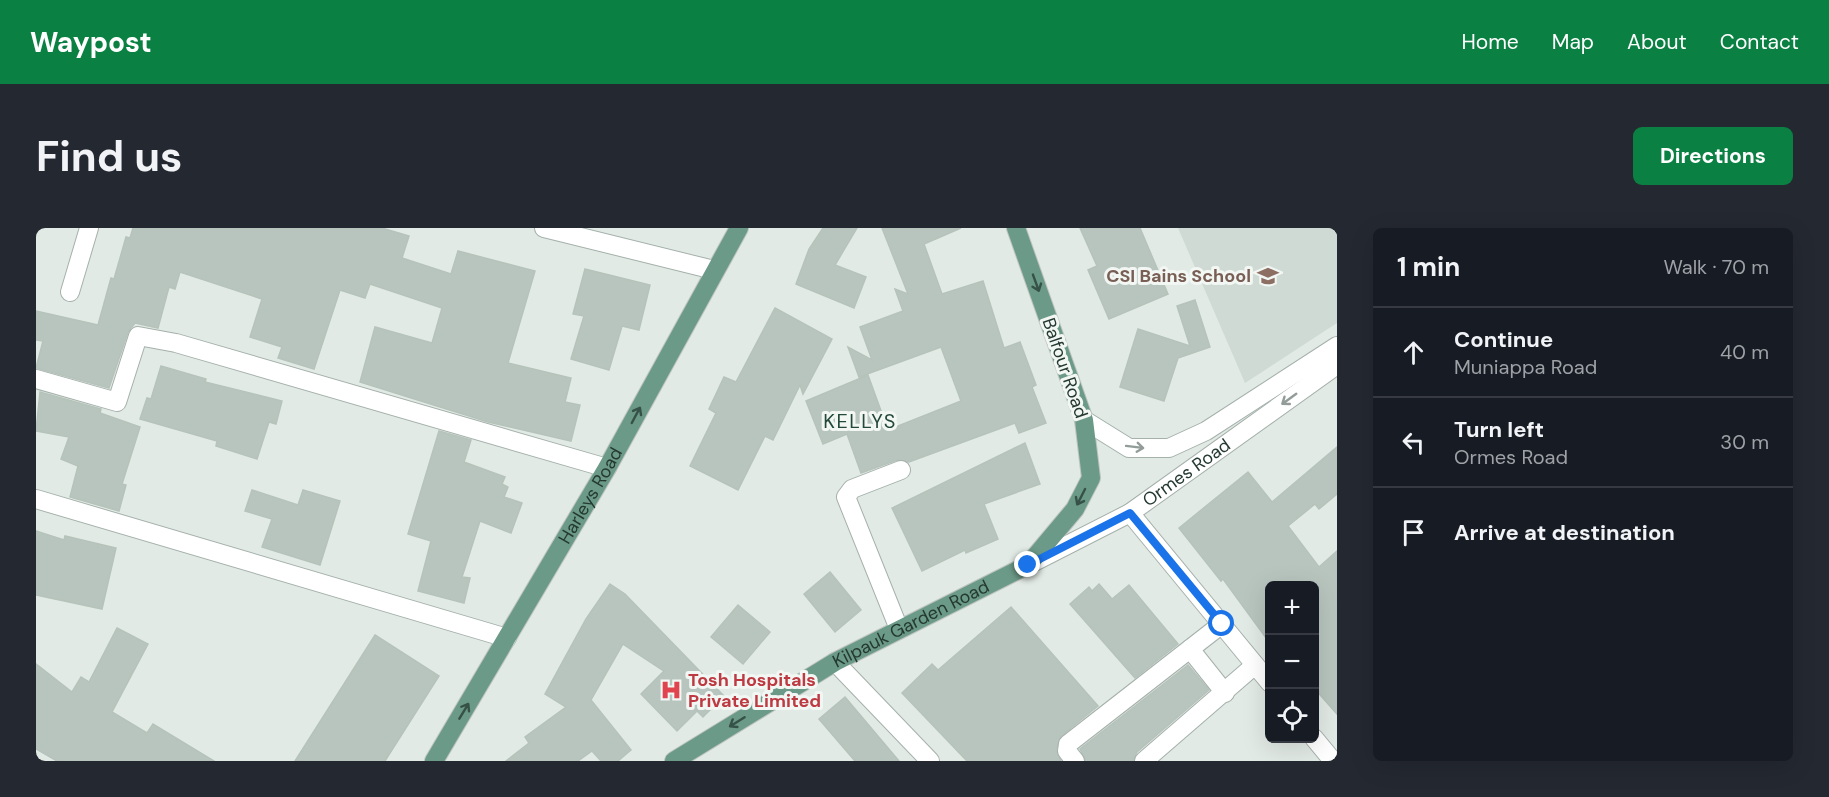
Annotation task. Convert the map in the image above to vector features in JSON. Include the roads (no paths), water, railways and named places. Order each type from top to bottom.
[{"type":"main road","name":"Harleys Road","points":[[434,761],[607,468],[739,228]]},
{"type":"main road","name":"Balfour Road","points":[[1016,228],[1084,420],[1091,478],[1075,509],[1028,565]]},
{"type":"main road","name":"Kilpauk Garden Road","points":[[674,761],[835,662],[1028,565]]},
{"type":"street","points":[[70,292],[89,228]]},
{"type":"street","points":[[544,228],[714,270]]},
{"type":"street","points":[[36,379],[117,402],[138,336],[176,344],[607,468]]},
{"type":"street","name":"Ormes Road","points":[[1084,420],[1129,448],[1169,448],[1206,431],[1337,346]]},
{"type":"street","name":"Ormes Road","points":[[1028,565],[1130,513],[1336,368]]},
{"type":"street","points":[[899,629],[846,497],[852,489],[901,471]]},
{"type":"street","points":[[36,499],[507,638]]},
{"type":"street","points":[[1130,513],[1265,678]]},
{"type":"street","points":[[1075,761],[1067,751],[1068,744],[1222,624]]},
{"type":"street","points":[[1190,649],[1225,693]]},
{"type":"street","points":[[835,662],[930,761]]},
{"type":"street","points":[[1144,761],[1255,665]]},
{"type":"street","points":[[1318,743],[1333,761]]},
{"type":"place","name":"CSI Bains School","points":[[1268,276]]},
{"type":"place","name":"Tosh Hospitals Private Limited","points":[[671,690]]},
{"type":"district","name":"KELLYS","points":[[860,421]]}]
